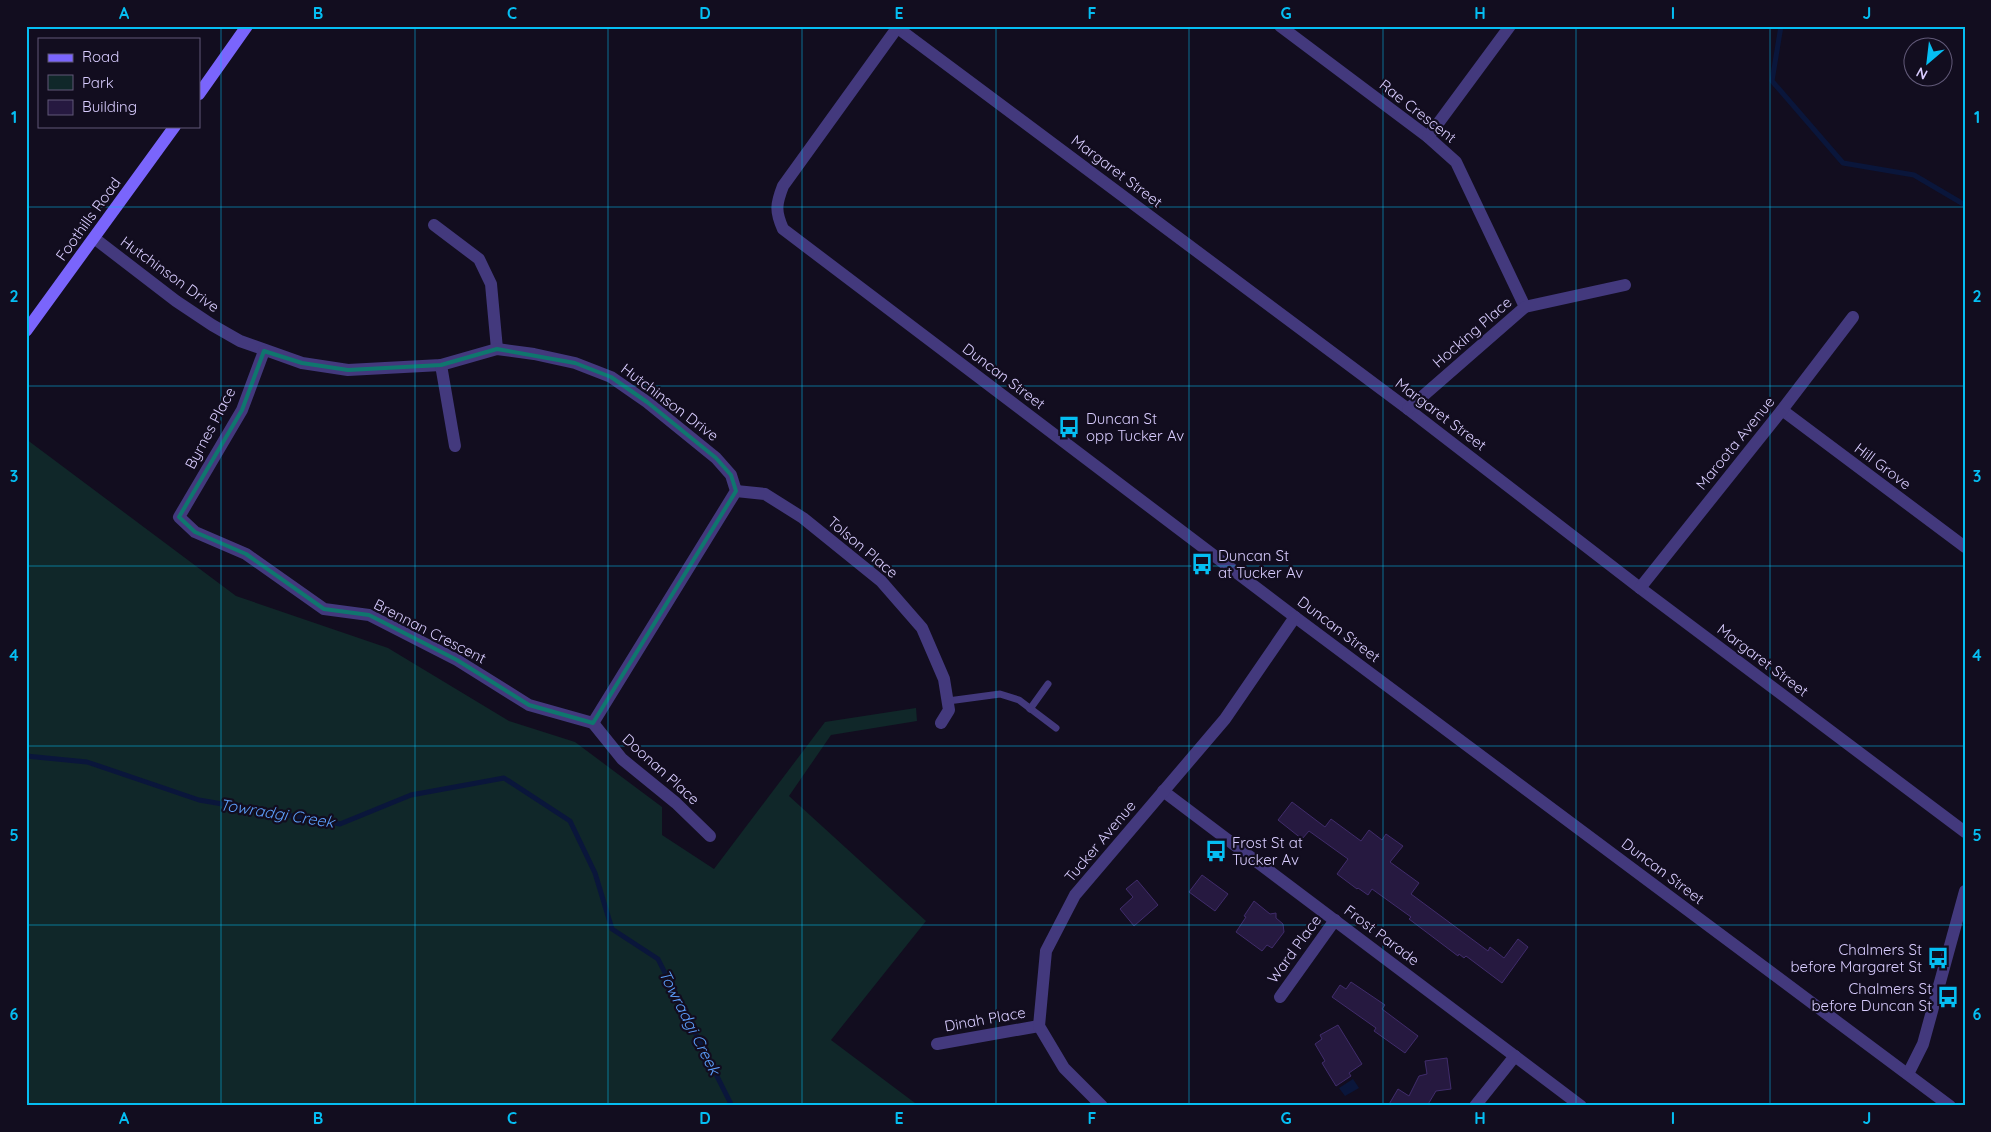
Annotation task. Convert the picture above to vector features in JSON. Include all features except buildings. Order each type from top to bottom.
[{"type":"main road","points":[[200,93],[247,26]]},
{"type":"main road","name":"Foothills Road","points":[[26,331],[174,128]]},
{"type":"street","name":"Rae Crescent","points":[[1280,26],[1428,137],[1456,162],[1525,307]]},
{"type":"street","points":[[1428,137],[1510,26]]},
{"type":"street","name":"Margaret Street","points":[[896,27],[1408,409],[1640,588],[1965,832]]},
{"type":"street","name":"Duncan Street","points":[[896,27],[783,186],[776,203],[778,217],[783,229],[1295,617],[1950,1106]]},
{"type":"street","points":[[434,225],[479,259],[491,284],[497,349]]},
{"type":"street","name":"Hutchinson Drive","points":[[94,238],[176,302],[240,341],[302,363],[348,370],[442,365],[497,349],[534,354],[575,363],[611,377],[646,402],[716,458],[731,475],[736,491]]},
{"type":"street","name":"Hocking Place","points":[[1408,409],[1525,307],[1624,285]]},
{"type":"street","name":"Maroota Avenue","points":[[1640,588],[1782,410],[1853,317]]},
{"type":"street","name":"Byrnes Place","points":[[179,517],[242,410],[264,351]]},
{"type":"street","points":[[442,365],[455,446]]},
{"type":"street","name":"Hill Grove","points":[[1782,410],[1965,547]]},
{"type":"street","points":[[593,723],[736,491]]},
{"type":"street","name":"Tolson Place","points":[[736,491],[765,494],[803,518],[881,581],[922,628],[944,679],[949,710],[941,723]]},
{"type":"street","name":"Brennan Crescent","points":[[179,517],[195,532],[246,554],[324,609],[369,615],[457,660],[528,704],[593,723]]},
{"type":"street","name":"Tucker Avenue","points":[[1039,1026],[1046,951],[1075,895],[1225,719],[1295,617]]},
{"type":"street","name":"Doonan Place","points":[[593,723],[622,759],[676,803],[710,836]]},
{"type":"street","name":"Frost Parade","points":[[1163,791],[1581,1106]]},
{"type":"street","points":[[1908,1074],[1923,1044],[1965,891]]},
{"type":"street","name":"Ward Place","points":[[1280,997],[1335,920]]},
{"type":"street","points":[[1039,1026],[1064,1068],[1102,1106]]},
{"type":"street","name":"Dinah Place","points":[[937,1044],[1039,1026]]},
{"type":"street","points":[[1475,1106],[1514,1056]]},
{"type":"lane","points":[[1030,709],[1048,684]]},
{"type":"lane","points":[[948,701],[1000,694],[1019,700],[1056,728]]},
{"type":"highlighted area","points":[[497,349],[575,363],[611,377],[647,402],[716,458],[731,475],[736,491],[593,723],[529,705],[457,660],[369,615],[324,609],[246,554],[195,532],[179,517],[242,410],[264,351],[302,363],[348,370],[441,365]]},
{"type":"green space","points":[[26,439],[236,596],[388,648],[509,721],[575,742],[662,807],[662,835],[714,869],[825,722],[916,708],[917,721],[831,735],[789,796],[926,921],[831,1040],[919,1106],[26,1106]]},
{"type":"water","points":[[1353,1079],[1359,1088],[1345,1096],[1339,1088]]},
{"type":"waterway","points":[[1781,26],[1772,81],[1843,163],[1914,175],[1965,205]]},
{"type":"waterway","name":"Towradgi Creek","points":[[26,756],[87,762],[199,800],[340,824],[411,795],[504,778],[570,821],[595,873],[612,929],[658,959],[732,1106]]},
{"type":"place","name":"Duncan St opp Tucker Av","points":[[1069,427]]},
{"type":"place","name":"Duncan St at Tucker Av","points":[[1202,564]]},
{"type":"place","name":"Frost St at Tucker Av","points":[[1216,851]]},
{"type":"place","name":"Chalmers St before Margaret St","points":[[1938,958]]},
{"type":"place","name":"Chalmers St before Duncan St","points":[[1948,997]]}]
